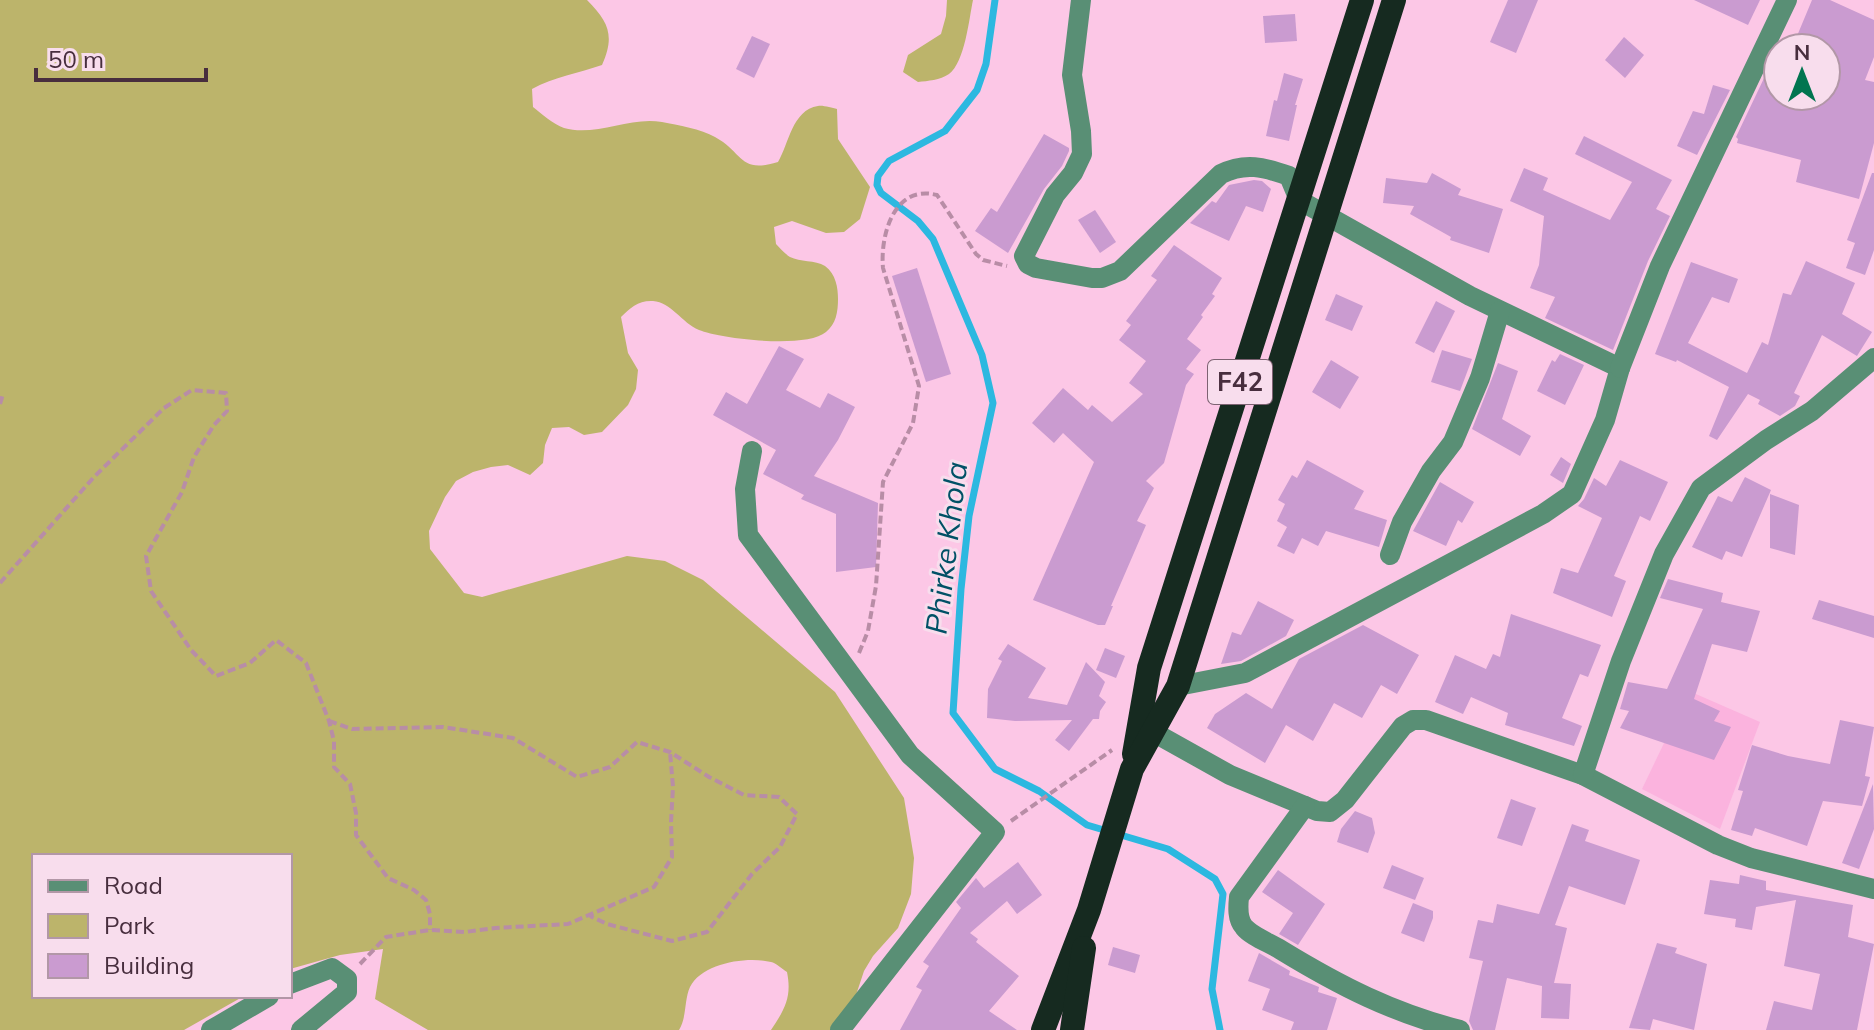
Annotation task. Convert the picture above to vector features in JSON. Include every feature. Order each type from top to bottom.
[{"type":"highway","name":"F42","points":[[1043,1030],[1089,910],[1132,769],[1149,668],[1362,0]]},
{"type":"highway","name":"F42","points":[[1132,769],[1178,686],[1394,0]]},
{"type":"highway","name":"F42","points":[[1072,1030],[1089,910]]},
{"type":"street","points":[[1081,0],[1072,75],[1082,154],[1035,232],[1024,256],[1028,264],[1092,278],[1102,278],[1120,271],[1221,174],[1235,167],[1255,165],[1289,176],[1299,200],[1500,311],[1620,368]]},
{"type":"street","points":[[1178,686],[1245,673],[1543,514],[1572,494],[1605,420],[1620,368],[1660,266],[1787,0]]},
{"type":"street","points":[[1390,555],[1402,522],[1431,471],[1453,442],[1480,378],[1500,311]]},
{"type":"street","points":[[1583,775],[1621,661],[1664,554],[1701,488],[1812,411],[1874,358]]},
{"type":"street","points":[[752,451],[745,489],[748,535],[910,755],[995,832],[840,1030]]},
{"type":"street","points":[[1153,732],[1230,775],[1305,806],[1330,812],[1345,800],[1403,726],[1413,720],[1426,720],[1583,775],[1718,845],[1751,858],[1874,889]]},
{"type":"street","points":[[1305,806],[1239,897],[1238,912],[1243,927],[1364,997],[1404,1014],[1460,1030]]},
{"type":"street","points":[[292,983],[332,968],[347,979],[347,992],[301,1030]]},
{"type":"street","points":[[211,1030],[266,998]]},
{"type":"path","points":[[851,674],[868,631],[876,586],[883,482],[913,423],[919,386],[883,268],[881,248],[892,220],[910,195],[937,195],[983,260],[1009,267],[1028,264]]},
{"type":"path","points":[[0,583],[94,477],[164,408],[192,390],[226,393],[227,411],[214,425],[194,457],[182,492],[146,556],[151,591],[191,650],[216,676],[250,663],[276,640],[306,663],[329,721],[334,741],[334,767],[350,784],[356,813],[356,835],[388,878],[414,890],[426,900],[430,930]]},
{"type":"path","points":[[0,404],[3,394]]},
{"type":"path","points":[[329,721],[352,729],[443,727],[513,738],[577,777],[610,767],[637,742],[670,752],[744,795],[779,797],[797,814],[780,847],[752,874],[707,932],[672,941],[607,924],[590,916]]},
{"type":"path","points":[[347,979],[386,937],[430,930],[465,932],[568,924],[654,887],[672,857],[670,752]]},
{"type":"path","points":[[1017,818],[1088,769]]},
{"type":"shaded area","points":[[1689,691],[1760,722],[1720,829],[1642,789]]},
{"type":"green space","points":[[0,0],[587,0],[608,30],[608,46],[602,65],[532,89],[533,107],[564,128],[588,130],[638,122],[668,123],[709,134],[749,164],[765,165],[778,162],[802,114],[818,106],[837,109],[838,139],[870,187],[860,219],[844,232],[826,233],[792,221],[774,227],[776,244],[786,254],[794,259],[821,264],[834,277],[838,309],[829,329],[816,337],[801,340],[744,339],[699,330],[659,302],[635,305],[621,317],[628,353],[638,370],[636,389],[628,405],[602,432],[584,435],[569,427],[552,428],[545,445],[543,463],[530,475],[508,465],[473,472],[456,481],[429,531],[430,549],[464,593],[482,597],[627,556],[665,561],[703,580],[835,692],[904,798],[914,858],[911,894],[898,928],[864,971],[852,1007],[843,1022],[830,1030],[771,1030],[786,1002],[789,989],[787,972],[773,963],[750,960],[726,963],[704,972],[696,979],[688,992],[679,1030],[428,1030],[375,999],[383,949],[340,955],[292,968],[292,854],[32,854],[32,998],[240,998],[184,1030],[0,1030]]},
{"type":"green space","points":[[947,0],[973,0],[963,50],[949,74],[918,82],[903,72],[908,55],[941,34]]},
{"type":"building","points":[[1508,0],[1538,0],[1516,53],[1490,42]]},
{"type":"building","points":[[1694,0],[1760,0],[1748,25]]},
{"type":"building","points":[[1812,0],[1830,0],[1874,20],[1874,57],[1865,80],[1874,82],[1874,143],[1859,199],[1796,182],[1801,160],[1737,143],[1736,137],[1762,82],[1762,112],[1842,112],[1842,32],[1799,32]]},
{"type":"building","points":[[1295,14],[1297,41],[1265,43],[1263,16]]},
{"type":"building","points":[[752,36],[770,44],[754,78],[736,69]]},
{"type":"building","points":[[1624,37],[1644,55],[1625,78],[1605,60]]},
{"type":"building","points":[[1284,73],[1303,79],[1289,141],[1266,136]]},
{"type":"building","points":[[1713,85],[1730,90],[1697,155],[1677,146],[1693,111],[1704,114]]},
{"type":"building","points":[[1044,134],[1069,148],[1069,151],[1008,253],[975,231],[991,208],[997,212]]},
{"type":"building","points":[[1584,136],[1672,180],[1656,209],[1670,216],[1648,261],[1613,350],[1545,318],[1555,297],[1530,288],[1539,265],[1544,216],[1510,201],[1524,168],[1548,178],[1543,190],[1610,220],[1632,182],[1575,154]]},
{"type":"building","points":[[1432,173],[1461,189],[1458,195],[1503,209],[1489,253],[1450,240],[1451,237],[1410,214],[1414,206],[1383,203],[1386,178],[1427,183]]},
{"type":"building","points":[[1872,173],[1874,250],[1865,275],[1846,268],[1855,243],[1847,240]]},
{"type":"building","points":[[1262,181],[1271,189],[1263,212],[1246,206],[1229,241],[1190,223],[1212,201],[1216,203],[1229,185]]},
{"type":"building","points":[[1095,210],[1116,242],[1100,253],[1078,220]]},
{"type":"building","points":[[1174,245],[1222,278],[1212,294],[1215,296],[1201,315],[1203,317],[1187,339],[1201,350],[1186,369],[1194,374],[1186,385],[1164,463],[1146,481],[1154,488],[1137,521],[1146,525],[1105,625],[1098,625],[1033,600],[1094,462],[1063,433],[1054,443],[1032,423],[1063,388],[1088,410],[1092,405],[1112,422],[1143,394],[1129,383],[1146,361],[1119,340],[1131,325],[1126,321],[1157,280],[1151,276]]},
{"type":"building","points":[[1806,261],[1855,283],[1842,314],[1872,332],[1857,356],[1822,335],[1794,393],[1800,396],[1795,406],[1780,416],[1758,404],[1760,400],[1748,394],[1717,440],[1709,436],[1729,387],[1677,360],[1655,354],[1691,262],[1738,279],[1729,303],[1712,297],[1688,343],[1747,373],[1762,342],[1768,345],[1783,293],[1791,295]]},
{"type":"building","points":[[917,268],[951,374],[926,382],[892,276]]},
{"type":"building","points":[[1336,294],[1363,306],[1352,331],[1325,320]]},
{"type":"building","points":[[1436,301],[1455,311],[1434,353],[1415,343]]},
{"type":"building","points":[[779,346],[804,359],[786,390],[820,408],[828,393],[855,407],[814,476],[878,503],[876,567],[836,572],[836,514],[801,499],[804,495],[763,474],[776,450],[713,415],[726,392],[747,404]]},
{"type":"building","points":[[1442,350],[1472,359],[1460,391],[1431,382]]},
{"type":"building","points":[[1560,354],[1584,365],[1565,405],[1537,391],[1552,360],[1555,362]]},
{"type":"building","points":[[1331,360],[1359,377],[1340,409],[1312,392]]},
{"type":"building","points":[[1498,363],[1518,371],[1502,419],[1531,436],[1520,456],[1472,429]]},
{"type":"building","points":[[1561,457],[1571,464],[1563,483],[1550,475]]},
{"type":"building","points":[[1307,460],[1364,491],[1354,509],[1387,520],[1379,547],[1326,531],[1318,546],[1302,538],[1294,554],[1277,546],[1287,527],[1277,521],[1285,504],[1278,500],[1292,475],[1297,478]]},
{"type":"building","points":[[1620,460],[1668,482],[1650,521],[1640,516],[1614,576],[1626,581],[1612,617],[1553,593],[1561,568],[1578,573],[1602,518],[1578,506],[1594,478],[1606,486]]},
{"type":"building","points":[[1745,477],[1771,490],[1742,557],[1726,551],[1722,560],[1692,547],[1718,496],[1732,502]]},
{"type":"building","points":[[1440,482],[1474,502],[1462,523],[1458,520],[1446,546],[1413,531]]},
{"type":"building","points":[[1770,494],[1799,505],[1795,555],[1770,548]]},
{"type":"building","points":[[1668,579],[1723,593],[1721,602],[1760,611],[1747,652],[1712,644],[1694,699],[1720,711],[1714,721],[1731,727],[1714,760],[1620,728],[1629,711],[1620,709],[1628,682],[1667,689],[1703,609],[1660,598]]},
{"type":"building","points":[[1819,600],[1874,616],[1874,638],[1812,619]]},
{"type":"building","points":[[1258,601],[1294,620],[1286,636],[1241,661],[1221,664],[1232,632],[1241,635]]},
{"type":"building","points":[[1511,614],[1601,645],[1588,677],[1580,674],[1562,718],[1582,726],[1574,746],[1505,725],[1508,713],[1471,697],[1463,714],[1435,702],[1455,655],[1486,669],[1493,654],[1500,657]]},
{"type":"building","points":[[1363,625],[1419,655],[1397,694],[1381,685],[1362,718],[1334,703],[1313,741],[1286,725],[1265,763],[1207,728],[1215,714],[1246,693],[1272,709],[1299,659]]},
{"type":"building","points":[[1008,644],[1046,668],[1028,698],[1067,705],[1086,662],[1105,682],[1099,696],[1106,702],[1099,719],[1093,719],[1069,751],[1055,740],[1072,720],[987,718],[988,689],[1002,661],[998,659]]},
{"type":"building","points":[[1105,648],[1125,656],[1116,678],[1096,670]]},
{"type":"building","points":[[1840,720],[1874,727],[1865,776],[1870,777],[1862,806],[1823,801],[1807,846],[1755,828],[1752,836],[1731,830],[1743,791],[1738,790],[1752,745],[1830,764]]},
{"type":"building","points":[[1873,784],[1874,829],[1859,869],[1842,863]]},
{"type":"building","points":[[1511,799],[1536,808],[1522,846],[1497,838]]},
{"type":"building","points":[[1355,811],[1372,818],[1375,833],[1368,853],[1337,842],[1341,829]]},
{"type":"building","points":[[1572,824],[1589,830],[1585,841],[1640,860],[1625,905],[1569,886],[1555,925],[1567,928],[1554,983],[1571,984],[1569,1019],[1541,1018],[1542,986],[1507,978],[1495,1030],[1473,1030],[1469,1021],[1483,961],[1469,958],[1478,920],[1493,923],[1497,904],[1539,914]]},
{"type":"building","points":[[1018,862],[1042,895],[1017,914],[1007,901],[970,933],[978,939],[976,942],[1019,976],[989,1011],[1017,1030],[900,1030],[922,990],[916,987],[929,966],[923,962],[961,908],[956,902],[976,878],[984,888]]},
{"type":"building","points":[[1392,865],[1424,878],[1415,900],[1383,888]]},
{"type":"building","points":[[1278,870],[1325,904],[1298,945],[1279,934],[1293,913],[1262,892]]},
{"type":"building","points":[[1740,875],[1766,881],[1766,890],[1853,905],[1848,937],[1874,944],[1857,1030],[1766,1030],[1774,1001],[1812,1010],[1820,974],[1784,966],[1796,900],[1756,907],[1752,930],[1735,927],[1736,919],[1704,914],[1710,880],[1739,884]]},
{"type":"building","points":[[1413,903],[1433,911],[1424,942],[1401,933]]},
{"type":"building","points":[[1657,943],[1677,948],[1675,953],[1707,964],[1694,1030],[1653,1019],[1650,1030],[1629,1028]]},
{"type":"building","points":[[1113,947],[1140,955],[1135,973],[1108,965]]},
{"type":"building","points":[[1259,953],[1290,971],[1289,975],[1319,987],[1318,992],[1337,998],[1327,1030],[1291,1030],[1294,1022],[1262,1010],[1270,989],[1248,981]]},
{"type":"waterway","name":"Phirke Khola","points":[[995,0],[986,64],[977,90],[945,131],[889,161],[878,176],[877,185],[881,193],[918,221],[933,239],[982,355],[993,403],[969,516],[953,713],[995,769],[1039,791],[1087,825],[1168,849],[1215,879],[1223,894],[1212,989],[1220,1030]]}]
